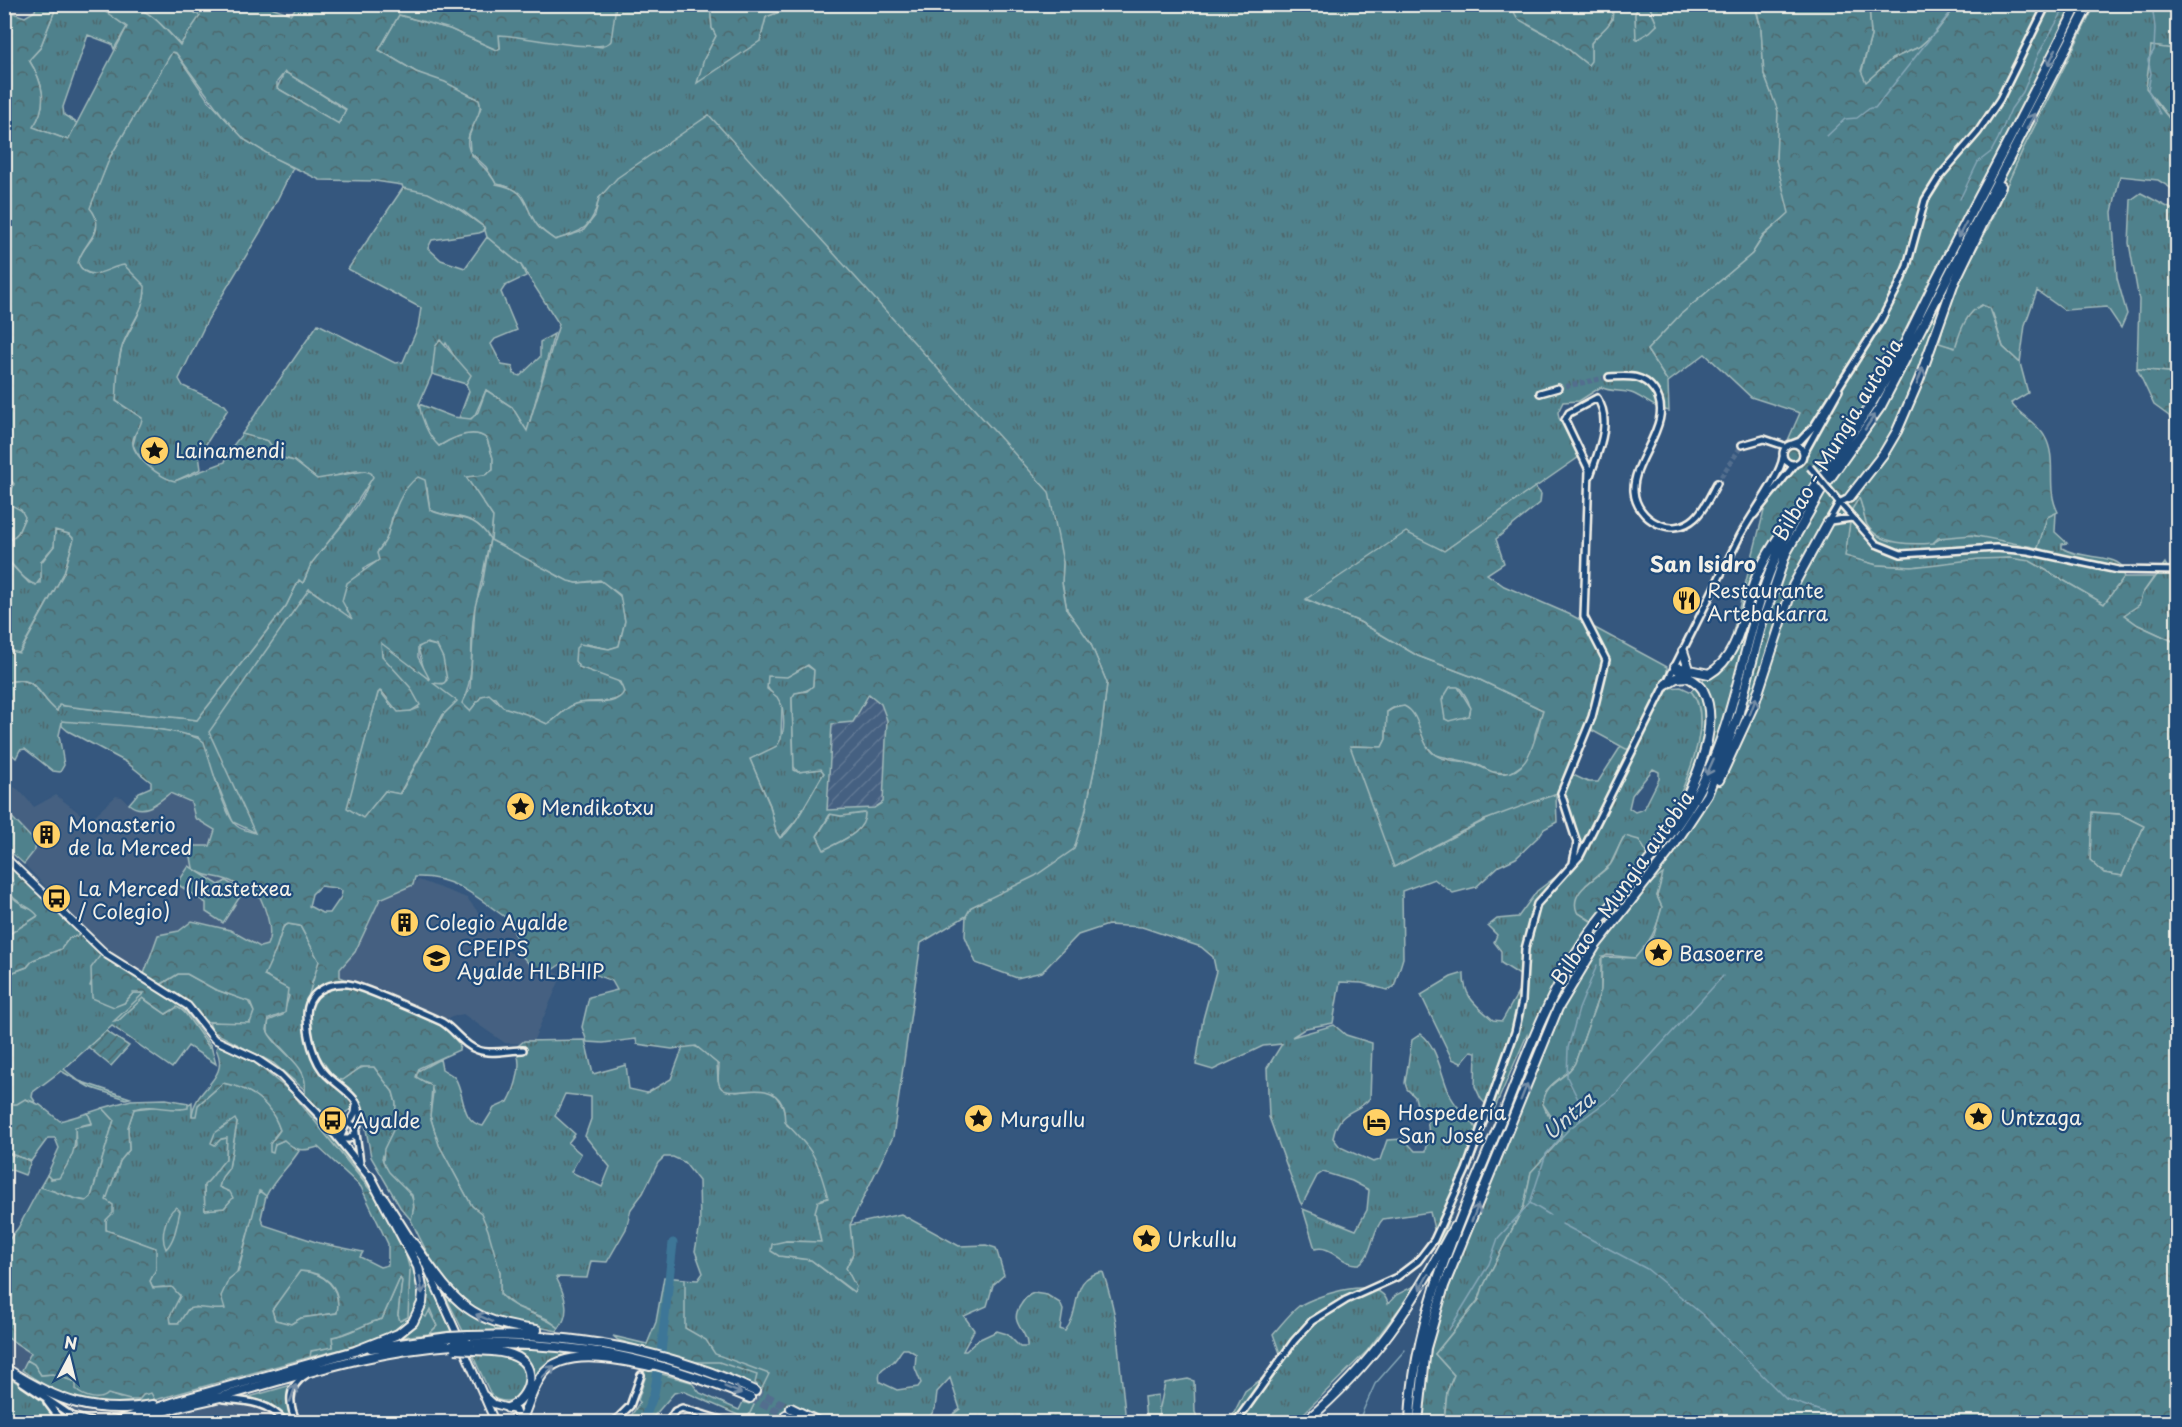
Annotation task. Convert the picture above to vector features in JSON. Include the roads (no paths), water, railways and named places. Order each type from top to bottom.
[{"type":"highway","name":"Bilbao - Mungia autobia","points":[[1410,1422],[1412,1383],[1424,1321],[1471,1193],[1532,1044],[1565,974],[1585,940],[1670,838],[1701,787],[1724,733],[1767,579],[1801,507],[1879,392],[1962,228],[2021,121],[2078,4]]},
{"type":"highway","name":"Bilbao - Mungia autobia","points":[[1418,1422],[1426,1348],[1444,1286],[1558,1008],[1596,945],[1670,851],[1707,795],[1738,716],[1761,623],[1786,553],[1821,491],[1881,406],[2089,4]]},
{"type":"highway","points":[[1849,498],[1884,453],[1897,432],[1919,380],[1953,285],[2014,161],[2016,147]]},
{"type":"highway","points":[[1675,667],[1688,673],[1709,675],[1719,668],[1729,656],[1757,575],[1786,525],[1801,507]]},
{"type":"highway","points":[[1707,795],[1714,789],[1744,729],[1793,586],[1828,522]]},
{"type":"highway","points":[[1628,887],[1679,813],[1702,760],[1707,736],[1707,704],[1703,690],[1688,673],[1683,651]]},
{"type":"highway","points":[[1666,684],[1688,673]]},
{"type":"highway","points":[[142,1422],[174,1409],[314,1371],[356,1355],[407,1329],[419,1314],[422,1303],[423,1292],[418,1268],[369,1176]]},
{"type":"highway","points":[[1305,1422],[1339,1393],[1383,1344],[1423,1285],[1471,1193]]},
{"type":"highway","points":[[115,1422],[181,1400],[356,1355],[452,1343],[526,1342],[612,1353],[753,1394],[694,1367],[574,1335],[500,1324],[477,1315],[448,1292],[414,1244]]},
{"type":"highway","points":[[356,1355],[452,1343],[471,1343],[524,1334],[623,1347]]},
{"type":"highway","points":[[471,1343],[512,1355],[525,1365],[530,1377],[529,1388],[522,1399],[506,1408]]},
{"type":"highway","points":[[520,1422],[542,1376],[548,1369],[568,1358],[602,1358],[700,1377]]},
{"type":"highway","points":[[6,1369],[56,1397],[90,1407],[120,1410],[181,1400]]},
{"type":"highway","points":[[800,1422],[788,1411],[819,1422]]},
{"type":"main road","points":[[4,856],[107,955],[188,1006],[214,1039],[267,1065],[340,1139],[369,1176],[414,1244],[439,1292],[496,1422]]},
{"type":"main road","points":[[482,1393],[494,1404],[517,1412],[520,1422]]},
{"type":"main road","points":[[496,1422],[497,1415],[506,1408]]},
{"type":"street","points":[[1747,523],[1804,453],[1899,285],[1907,266],[1925,200],[1940,176],[1978,132],[2000,99],[2047,4]]},
{"type":"street","points":[[1609,377],[1631,375],[1640,378],[1656,393],[1660,404],[1660,419],[1634,484],[1636,502],[1648,520],[1664,526],[1686,523],[1697,516],[1717,483]]},
{"type":"street","points":[[1236,1422],[1294,1341],[1312,1321],[1346,1300],[1402,1273],[1418,1261],[1434,1240],[1466,1170],[1515,1032],[1522,1001],[1526,950],[1533,914],[1542,896],[1573,866],[1747,523],[1780,472],[1784,450],[1808,434],[1844,380]]},
{"type":"street","points":[[1540,393],[1558,388]]},
{"type":"street","points":[[1573,866],[1577,843],[1561,794],[1593,717],[1606,660],[1584,617],[1589,470],[1564,420],[1569,413],[1597,398],[1603,406],[1605,428],[1590,476]]},
{"type":"street","points":[[1742,446],[1764,439],[1782,445]]},
{"type":"street","points":[[1792,444],[1800,446],[1810,467],[1876,544],[1901,554],[1996,548],[2028,551],[2118,570],[2178,572]]},
{"type":"street","points":[[1784,458],[1790,464],[1810,467]]},
{"type":"street","points":[[1828,522],[1839,502],[1849,498],[1848,507],[1852,518]]},
{"type":"street","points":[[1828,522],[1840,518],[1852,518]]},
{"type":"street","points":[[360,1164],[356,1131],[360,1112],[346,1089],[327,1076],[315,1054],[307,1026],[307,1011],[312,995],[322,988],[349,984],[442,1022],[481,1052],[523,1050]]},
{"type":"street","points":[[356,1103],[355,1113],[340,1139],[348,1139],[356,1131]]},
{"type":"street","points":[[325,1122],[347,1124],[356,1131]]},
{"type":"street","points":[[6,1369],[72,1416],[93,1422]]},
{"type":"street","points":[[297,1422],[291,1407],[290,1394],[300,1379],[314,1371]]},
{"type":"street","points":[[614,1422],[630,1406],[641,1375]]},
{"type":"street","points":[[43,1397],[62,1422]]},
{"type":"street","points":[[215,1398],[254,1402],[273,1411],[285,1422]]},
{"type":"street","points":[[668,1422],[675,1411],[686,1408],[727,1422]]},
{"type":"waterway","points":[[1827,136],[1845,119],[1857,118],[1870,108],[1875,108],[1957,4]]},
{"type":"waterway","points":[[1960,199],[1978,162],[1991,152],[2011,109],[2023,92],[2039,53],[2067,4]]},
{"type":"waterway","points":[[2152,4],[2155,28],[2154,50],[2148,60],[2151,73],[2148,90],[2160,114]]},
{"type":"waterway","points":[[1580,1121],[1580,1103],[1567,1077],[1568,1048],[1579,1009],[1597,965]]},
{"type":"waterway","name":"Untza","points":[[1449,1330],[1489,1264],[1498,1238],[1530,1203],[1546,1154],[1569,1129],[1615,1095],[1723,976]]},
{"type":"waterway","points":[[1530,1203],[1550,1215]]},
{"type":"waterway","points":[[1562,1224],[1647,1269],[1703,1315],[1786,1399],[1852,1422]]},
{"type":"waterway","points":[[661,1353],[673,1243]]},
{"type":"waterway","name":"Untza","points":[[1358,1422],[1375,1384],[1405,1350]]},
{"type":"waterway","points":[[643,1422],[654,1394],[658,1371]]},
{"type":"tunnel","points":[[1558,388],[1609,377]]},
{"type":"tunnel","points":[[1717,483],[1742,445]]},
{"type":"tunnel","points":[[755,1391],[791,1408]]},
{"type":"tunnel","points":[[750,1398],[786,1415]]},
{"type":"place","name":"Lainamendi","points":[[154,450]]},
{"type":"place","name":"Restaurante Artebakarra","points":[[1686,601]]},
{"type":"place","name":"Mendikotxu","points":[[520,807]]},
{"type":"place","name":"Monasterio de la Merced","points":[[47,835]]},
{"type":"place","name":"La Merced (Ikastetxea / Colegio)","points":[[57,899]]},
{"type":"place","name":"Colegio Ayalde","points":[[404,922]]},
{"type":"place","name":"Basoerre","points":[[1658,953]]},
{"type":"place","name":"CPEIPS Ayalde HLBHIP","points":[[436,959]]},
{"type":"place","name":"Untzaga","points":[[1979,1117]]},
{"type":"place","name":"Murgullu","points":[[979,1119]]},
{"type":"place","name":"Ayalde","points":[[332,1120]]},
{"type":"place","name":"Hospedería San José","points":[[1377,1123]]},
{"type":"place","name":"Urkullu","points":[[1146,1239]]},
{"type":"district","name":"San Isidro","points":[[1703,563]]}]
